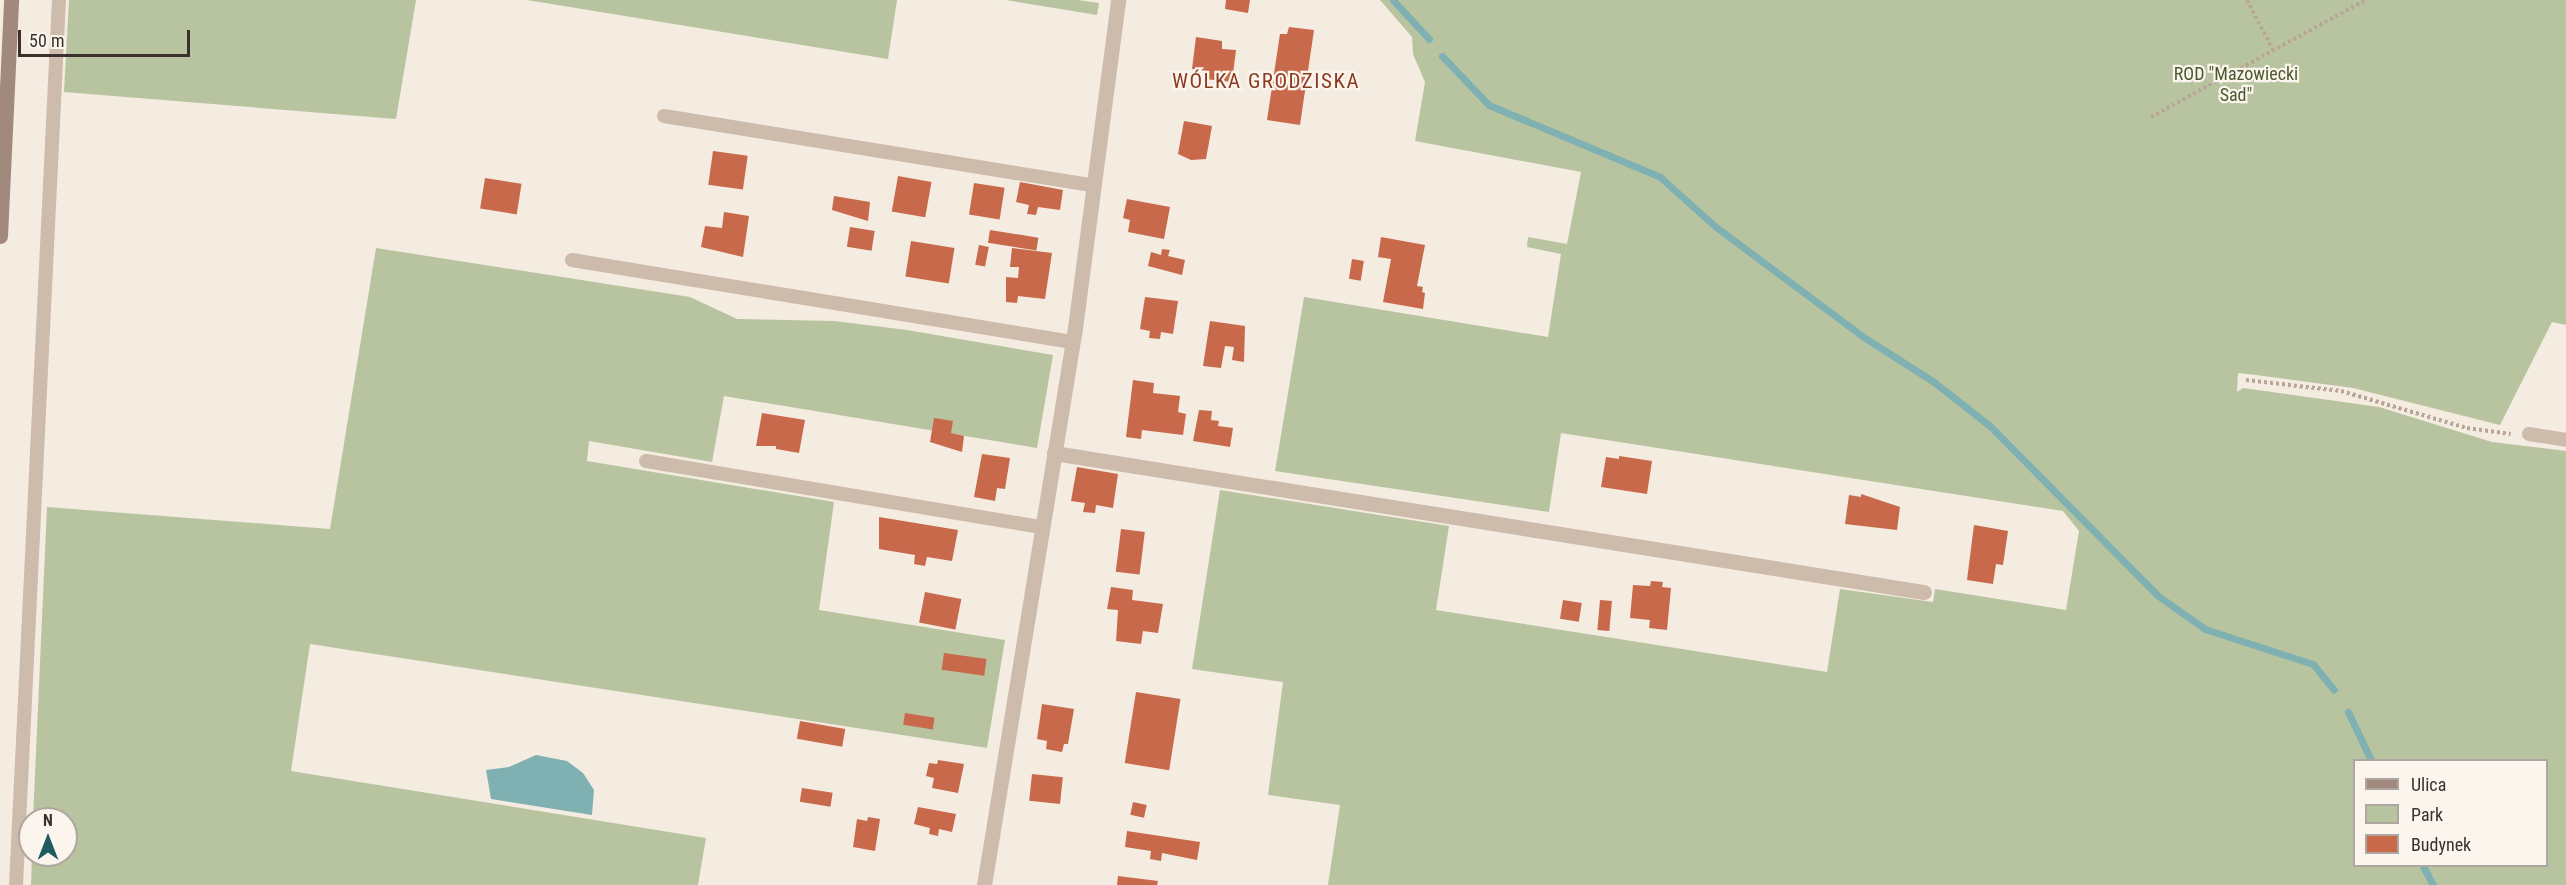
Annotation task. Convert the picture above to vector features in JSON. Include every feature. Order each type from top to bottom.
[{"type":"main road","points":[[0,236],[11,0]]},
{"type":"street","points":[[984,885],[1072,342],[1118,0]]},
{"type":"street","points":[[1054,453],[1924,592]]},
{"type":"lane","points":[[16,885],[59,0]]},
{"type":"lane","points":[[664,116],[1094,186]]},
{"type":"lane","points":[[572,260],[1072,342]]},
{"type":"lane","points":[[2529,434],[2566,440]]},
{"type":"lane","points":[[646,461],[1042,527]]},
{"type":"path","points":[[2247,0],[2273,50]]},
{"type":"path","points":[[2151,117],[2366,0]]},
{"type":"path","points":[[2246,380],[2341,391],[2467,428],[2529,434]]},
{"type":"green space","points":[[69,0],[416,0],[396,119],[64,92]]},
{"type":"green space","points":[[527,0],[897,0],[888,59]]},
{"type":"green space","points":[[1006,0],[1078,0],[1099,3],[1097,15]]},
{"type":"green space","name":"ROD \"Mazowiecki Sad\"","points":[[1380,0],[2566,0],[2566,325],[2552,322],[2500,425],[2353,388],[2256,375],[2238,373],[2237,392],[2243,388],[2379,407],[2492,442],[2566,451],[2566,885],[1328,885],[1340,805],[1268,795],[1283,682],[1192,669],[1220,490],[1449,526],[1436,610],[1827,672],[1840,589],[1933,602],[1935,589],[2066,610],[2079,531],[2063,511],[1561,433],[1549,512],[1275,471],[1304,297],[1548,337],[1561,254],[1527,247],[1528,237],[1567,244],[1581,172],[1415,141],[1425,82],[1413,54],[1412,37]]},
{"type":"green space","points":[[376,248],[690,297],[737,319],[834,321],[907,330],[1053,355],[1037,448],[724,396],[712,462],[589,441],[587,461],[834,502],[819,610],[1005,640],[987,748],[310,644],[291,771],[706,838],[698,885],[31,885],[32,867],[78,867],[78,807],[34,807],[47,507],[330,529]]},
{"type":"water","points":[[536,755],[567,761],[583,773],[594,790],[592,815],[491,799],[486,770],[509,767]]},
{"type":"building","points":[[1226,0],[1250,0],[1248,13],[1225,9]]},
{"type":"building","points":[[1289,27],[1314,30],[1300,125],[1267,120],[1280,34],[1287,34]]},
{"type":"building","points":[[1196,37],[1222,41],[1222,49],[1236,50],[1232,82],[1205,79],[1206,71],[1192,69]]},
{"type":"building","points":[[1184,121],[1212,126],[1206,159],[1191,160],[1178,154]]},
{"type":"building","points":[[713,151],[748,156],[743,190],[708,185]]},
{"type":"building","points":[[898,176],[931,182],[925,217],[892,211]]},
{"type":"building","points":[[485,178],[522,184],[517,214],[480,209]]},
{"type":"building","points":[[1020,182],[1063,190],[1060,210],[1038,207],[1036,215],[1027,214],[1029,205],[1016,202]]},
{"type":"building","points":[[974,183],[1005,188],[1000,219],[969,215]]},
{"type":"building","points":[[834,196],[870,202],[868,221],[832,210]]},
{"type":"building","points":[[1127,199],[1170,207],[1164,239],[1128,232],[1130,220],[1123,218]]},
{"type":"building","points":[[724,212],[749,216],[743,257],[701,247],[705,226],[722,228]]},
{"type":"building","points":[[850,227],[875,231],[872,251],[847,247]]},
{"type":"building","points":[[990,230],[1038,238],[1036,251],[988,243]]},
{"type":"building","points":[[1381,237],[1425,245],[1417,286],[1423,287],[1422,292],[1425,293],[1423,309],[1383,302],[1391,259],[1378,257]]},
{"type":"building","points":[[911,241],[954,248],[949,283],[905,277]]},
{"type":"building","points":[[979,245],[989,247],[985,267],[975,265]]},
{"type":"building","points":[[1012,248],[1052,253],[1045,299],[1018,296],[1017,303],[1006,302],[1006,277],[1018,278],[1019,267],[1010,267]]},
{"type":"building","points":[[1162,249],[1170,250],[1168,256],[1185,260],[1182,275],[1148,266],[1151,252],[1161,255]]},
{"type":"building","points":[[1352,259],[1364,261],[1361,281],[1349,279]]},
{"type":"building","points":[[1145,297],[1178,301],[1173,334],[1161,332],[1160,339],[1149,338],[1150,331],[1140,329]]},
{"type":"building","points":[[1210,321],[1245,326],[1244,362],[1232,360],[1234,347],[1225,346],[1221,368],[1203,366]]},
{"type":"building","points":[[1133,380],[1154,383],[1153,393],[1180,396],[1178,412],[1186,414],[1183,435],[1142,430],[1141,439],[1126,437]]},
{"type":"building","points":[[1199,410],[1212,411],[1211,420],[1219,421],[1218,426],[1233,428],[1230,447],[1193,441]]},
{"type":"building","points":[[762,413],[805,420],[799,453],[776,449],[776,446],[756,446]]},
{"type":"building","points":[[934,418],[953,421],[951,433],[964,436],[962,452],[930,442]]},
{"type":"building","points":[[982,454],[1010,458],[1005,489],[997,488],[995,501],[974,497]]},
{"type":"building","points":[[1619,456],[1652,461],[1647,494],[1601,487],[1606,457],[1619,459]]},
{"type":"building","points":[[1077,467],[1118,474],[1113,508],[1096,505],[1095,513],[1083,512],[1085,503],[1071,501]]},
{"type":"building","points":[[1861,494],[1900,507],[1897,530],[1845,524],[1849,495],[1861,497]]},
{"type":"building","points":[[879,517],[958,530],[952,561],[927,557],[925,566],[914,564],[915,555],[879,549]]},
{"type":"building","points":[[1974,525],[2008,531],[2003,565],[1996,564],[1993,584],[1967,580]]},
{"type":"building","points":[[1121,529],[1145,532],[1140,575],[1116,572]]},
{"type":"building","points":[[1651,581],[1663,582],[1662,587],[1671,588],[1667,630],[1649,628],[1650,620],[1630,618],[1633,585],[1650,586]]},
{"type":"building","points":[[1111,587],[1133,590],[1132,600],[1163,604],[1158,633],[1143,631],[1141,644],[1116,641],[1118,610],[1107,609]]},
{"type":"building","points":[[925,592],[961,599],[955,629],[919,622]]},
{"type":"building","points":[[1563,600],[1582,603],[1579,622],[1560,619]]},
{"type":"building","points":[[1600,600],[1612,601],[1609,631],[1597,630]]},
{"type":"building","points":[[944,653],[987,659],[984,676],[942,670]]},
{"type":"building","points":[[1136,692],[1180,699],[1169,770],[1125,763]]},
{"type":"building","points":[[1042,704],[1074,709],[1068,744],[1064,744],[1062,752],[1046,749],[1047,741],[1037,739]]},
{"type":"building","points":[[905,713],[935,718],[933,730],[903,725]]},
{"type":"building","points":[[800,721],[845,729],[842,747],[797,739]]},
{"type":"building","points":[[938,760],[964,764],[958,793],[932,788],[934,778],[926,776],[929,763],[937,764]]},
{"type":"building","points":[[1032,774],[1063,777],[1060,804],[1029,801]]},
{"type":"building","points":[[802,788],[833,793],[830,807],[800,802]]},
{"type":"building","points":[[1133,802],[1147,805],[1144,818],[1130,815]]},
{"type":"building","points":[[918,807],[956,814],[952,832],[939,829],[938,836],[929,834],[930,828],[914,824]]},
{"type":"building","points":[[868,817],[880,819],[875,851],[853,847],[857,819],[867,821]]},
{"type":"building","points":[[1127,831],[1200,842],[1197,860],[1162,853],[1161,861],[1150,859],[1151,851],[1125,847]]},
{"type":"building","points":[[1118,876],[1158,881],[1157,885],[1117,885]]},
{"type":"waterway","points":[[1393,0],[1429,39]]},
{"type":"waterway","points":[[1442,56],[1489,105],[1660,177],[1716,227],[1862,336],[1934,382],[1990,426],[2157,595],[2205,629],[2313,664],[2334,690]]},
{"type":"waterway","points":[[2348,712],[2371,759]]},
{"type":"waterway","points":[[2424,867],[2433,885]]},
{"type":"district","name":"WÓLKA GRODZISKA","points":[[1266,81]]}]
